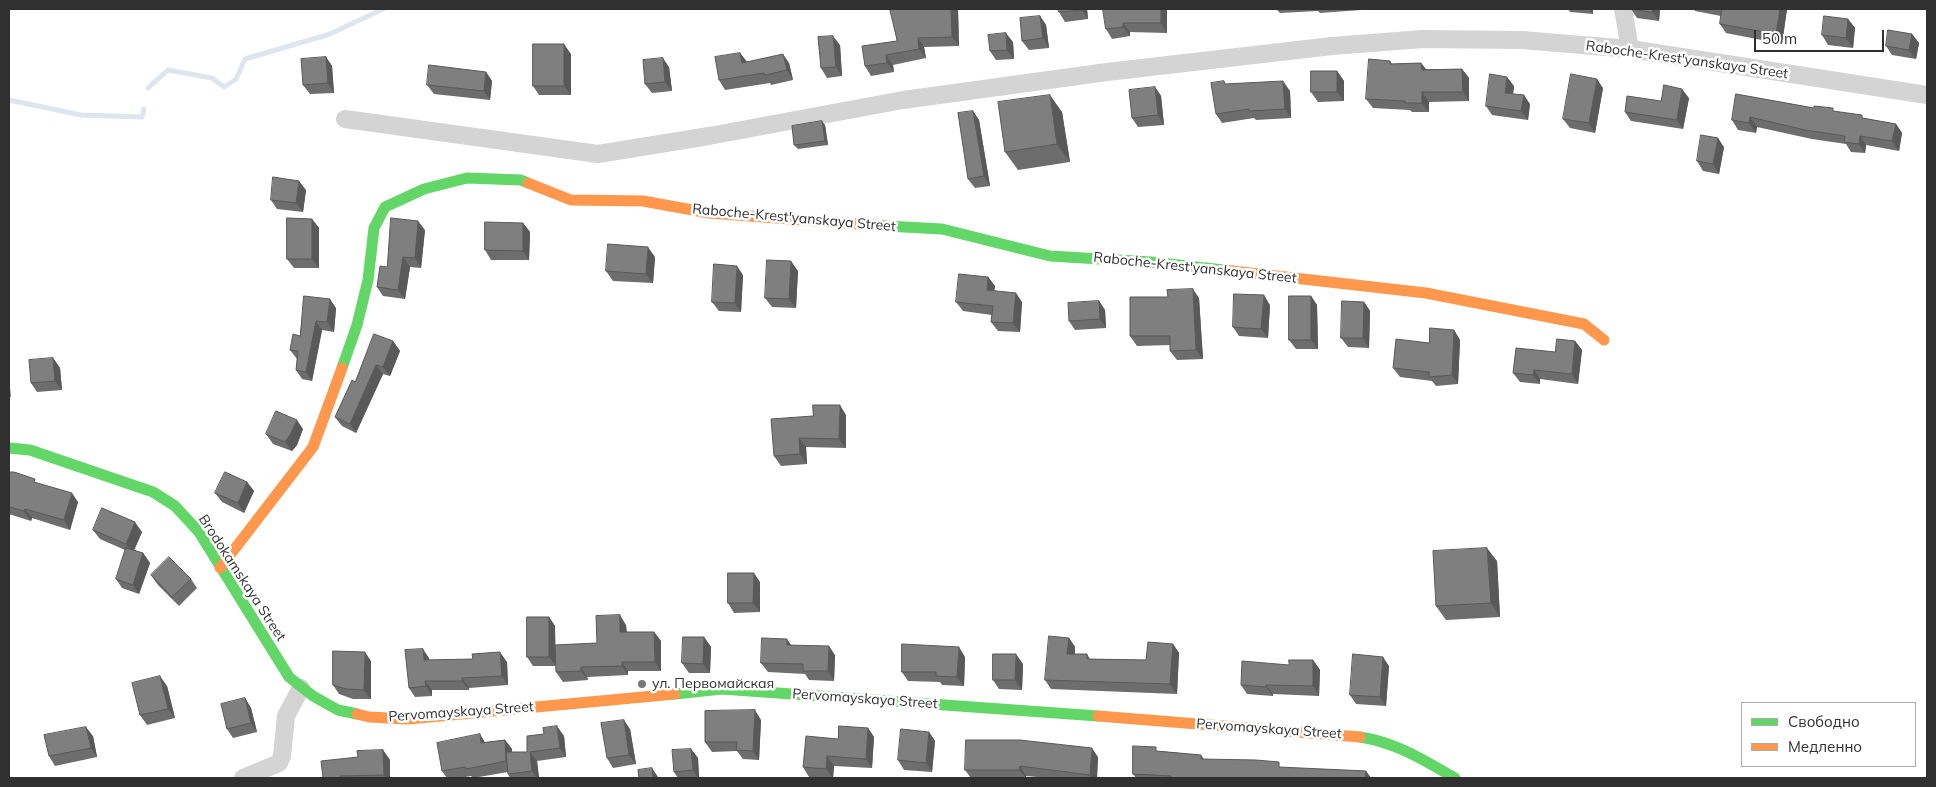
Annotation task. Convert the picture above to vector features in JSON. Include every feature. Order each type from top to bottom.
[{"type":"street","points":[[1623,9],[1630,49]]},
{"type":"street","name":"Raboche-Krest'yanskaya Street","points":[[345,118],[598,154],[709,136],[904,100],[1117,71],[1332,46],[1423,39],[1522,40],[1630,49],[1927,96]]},
{"type":"street","name":"Raboche-Krest'yanskaya Street","points":[[220,568],[313,447],[357,325],[368,280],[374,228],[385,207],[424,189],[467,178],[521,180],[571,200],[643,201],[709,212],[816,222],[942,229],[1050,256],[1151,262],[1426,293],[1584,324],[1604,340]]},
{"type":"street","name":"Brodokamskaya Street","points":[[9,448],[30,450],[153,492],[175,506],[199,532],[273,654],[289,677],[301,688]]},
{"type":"street","points":[[243,778],[279,763],[282,756],[286,716],[301,688]]},
{"type":"street","name":"Pervomayskaya Street","points":[[301,688],[338,710],[369,718],[408,719],[722,689],[1350,735],[1382,740],[1404,749],[1455,778]]},
{"type":"building","points":[[890,9],[951,9],[952,37],[918,38],[919,49],[886,55],[887,63],[865,66],[862,46],[897,41]]},
{"type":"building","points":[[1058,9],[1082,9],[1082,10],[1059,12]]},
{"type":"building","points":[[1103,9],[1161,9],[1161,23],[1123,23],[1123,27],[1106,29]]},
{"type":"building","points":[[1631,9],[1653,9],[1652,12]]},
{"type":"building","points":[[1722,9],[1780,9],[1776,34],[1720,24]]},
{"type":"building","points":[[1040,16],[1043,38],[1022,41],[1020,18]]},
{"type":"building","points":[[1824,16],[1848,19],[1846,38],[1822,35]]},
{"type":"building","points":[[1888,30],[1912,34],[1909,50],[1886,46]]},
{"type":"building","points":[[1006,33],[1007,50],[990,51],[988,35]]},
{"type":"building","points":[[833,36],[836,67],[821,68],[818,37]]},
{"type":"building","points":[[533,44],[564,44],[564,86],[533,86]]},
{"type":"building","points":[[740,53],[742,63],[783,54],[787,70],[765,75],[764,73],[719,80],[715,57]]},
{"type":"building","points":[[326,57],[328,83],[303,85],[301,59]]},
{"type":"building","points":[[663,58],[665,82],[645,84],[643,60]]},
{"type":"building","points":[[1369,59],[1390,61],[1390,64],[1421,63],[1422,70],[1462,69],[1463,92],[1422,92],[1422,103],[1366,99]]},
{"type":"building","points":[[429,65],[486,72],[484,91],[427,85]]},
{"type":"building","points":[[1311,71],[1337,71],[1337,92],[1311,92]]},
{"type":"building","points":[[1490,74],[1507,77],[1505,93],[1524,95],[1521,111],[1486,106]]},
{"type":"building","points":[[1571,74],[1597,79],[1589,123],[1563,119]]},
{"type":"building","points":[[1224,81],[1225,84],[1283,81],[1285,109],[1249,111],[1249,109],[1216,114],[1211,83]]},
{"type":"building","points":[[1664,85],[1682,89],[1677,120],[1625,112],[1627,96],[1661,101]]},
{"type":"building","points":[[1155,87],[1158,115],[1132,118],[1129,90]]},
{"type":"building","points":[[1736,94],[1814,108],[1814,106],[1833,108],[1833,111],[1862,115],[1862,118],[1896,124],[1892,141],[1860,136],[1859,144],[1844,142],[1845,136],[1805,130],[1750,117],[1749,123],[1732,120]]},
{"type":"building","points":[[1050,95],[1057,144],[1005,152],[998,102]]},
{"type":"building","points":[[973,111],[984,176],[968,179],[958,113]]},
{"type":"building","points":[[822,121],[825,141],[794,145],[792,126]]},
{"type":"building","points":[[1701,135],[1718,138],[1713,164],[1697,161]]},
{"type":"building","points":[[273,177],[299,181],[296,203],[271,200]]},
{"type":"building","points":[[287,218],[312,219],[312,259],[287,259]]},
{"type":"building","points":[[391,218],[418,221],[415,258],[403,257],[398,290],[377,287],[380,266],[387,267]]},
{"type":"building","points":[[485,222],[523,223],[523,251],[485,250]]},
{"type":"building","points":[[608,244],[648,247],[646,274],[606,271]]},
{"type":"building","points":[[767,260],[791,261],[789,299],[765,298]]},
{"type":"building","points":[[714,264],[737,266],[735,303],[712,302]]},
{"type":"building","points":[[959,274],[988,277],[987,290],[1016,293],[1013,323],[991,322],[993,306],[956,302]]},
{"type":"building","points":[[1193,289],[1196,350],[1170,351],[1170,336],[1130,336],[1130,297],[1168,297],[1167,290]]},
{"type":"building","points":[[1234,294],[1264,295],[1261,329],[1233,327]]},
{"type":"building","points":[[304,296],[330,299],[327,322],[316,321],[306,372],[296,370],[298,351],[290,350],[293,334],[300,336]]},
{"type":"building","points":[[1289,296],[1311,296],[1311,340],[1289,340]]},
{"type":"building","points":[[1099,301],[1100,319],[1069,321],[1068,303]]},
{"type":"building","points":[[1342,301],[1364,302],[1363,338],[1341,338]]},
{"type":"building","points":[[1430,328],[1454,330],[1452,375],[1429,377],[1429,372],[1393,368],[1396,339],[1429,343]]},
{"type":"building","points":[[374,334],[393,341],[383,367],[376,365],[350,424],[335,417],[352,380],[355,382]]},
{"type":"building","points":[[1557,339],[1575,341],[1572,374],[1534,370],[1533,375],[1513,373],[1516,348],[1555,352]]},
{"type":"building","points":[[53,358],[55,381],[31,383],[29,360]]},
{"type":"building","points":[[813,405],[840,405],[839,439],[799,438],[800,454],[774,456],[771,419],[813,416]]},
{"type":"building","points":[[276,411],[297,420],[285,442],[266,434]]},
{"type":"building","points":[[9,472],[35,479],[34,482],[72,493],[64,520],[25,509],[24,511],[9,507]]},
{"type":"building","points":[[225,472],[247,482],[238,503],[215,493]]},
{"type":"building","points":[[102,508],[135,522],[126,544],[93,530]]},
{"type":"building","points":[[126,548],[143,553],[133,585],[116,579]]},
{"type":"building","points":[[1487,548],[1491,603],[1436,606],[1433,551]]},
{"type":"building","points":[[169,557],[191,579],[172,597],[151,575]]},
{"type":"building","points":[[728,573],[754,573],[753,603],[728,603]]},
{"type":"building","points":[[620,615],[620,632],[654,632],[655,662],[622,662],[622,666],[581,667],[581,671],[556,672],[555,645],[597,643],[596,616]]},
{"type":"building","points":[[527,617],[549,617],[549,657],[527,657]]},
{"type":"building","points":[[1049,636],[1069,638],[1067,654],[1087,654],[1087,659],[1146,660],[1148,642],[1173,644],[1170,684],[1045,680]]},
{"type":"building","points":[[683,637],[704,637],[703,664],[682,663]]},
{"type":"building","points":[[762,638],[787,639],[787,645],[829,646],[828,671],[803,671],[803,664],[761,663]]},
{"type":"building","points":[[902,644],[959,647],[957,677],[936,676],[936,672],[902,672]]},
{"type":"building","points":[[423,649],[424,660],[473,659],[472,654],[500,652],[502,676],[462,678],[462,681],[425,681],[426,686],[409,688],[405,650]]},
{"type":"building","points":[[333,651],[365,652],[364,690],[346,689],[333,685]]},
{"type":"building","points":[[993,654],[1016,654],[1015,680],[993,680]]},
{"type":"building","points":[[1353,654],[1383,657],[1380,697],[1350,695]]},
{"type":"building","points":[[1289,660],[1313,660],[1313,686],[1266,685],[1266,687],[1241,685],[1242,661],[1289,665]]},
{"type":"building","points":[[160,676],[168,709],[140,715],[132,683]]},
{"type":"building","points":[[245,698],[251,723],[227,729],[221,704]]},
{"type":"building","points":[[755,710],[753,751],[736,750],[737,742],[705,742],[705,711]]},
{"type":"building","points":[[624,720],[629,755],[607,758],[601,723]]},
{"type":"building","points":[[557,726],[560,748],[530,752],[532,771],[508,774],[506,752],[527,752],[527,736],[544,734],[543,728]]},
{"type":"building","points":[[839,726],[868,728],[866,759],[827,756],[826,769],[803,767],[806,736],[838,739]]},
{"type":"building","points":[[86,727],[91,748],[49,756],[44,735]]},
{"type":"building","points":[[901,729],[929,732],[926,763],[898,760]]},
{"type":"building","points":[[480,734],[481,743],[505,740],[506,761],[466,769],[465,767],[442,771],[437,743]]},
{"type":"building","points":[[966,740],[1020,740],[1092,748],[1090,775],[1020,766],[1019,770],[965,770]]},
{"type":"building","points":[[1133,746],[1156,747],[1156,751],[1201,755],[1201,759],[1256,760],[1279,762],[1279,767],[1366,771],[1365,778],[1171,778],[1171,776],[1133,774]]},
{"type":"building","points":[[691,749],[693,770],[674,772],[672,750]]},
{"type":"building","points":[[383,750],[384,775],[323,778],[321,761],[358,757],[357,751]]},
{"type":"building","points":[[652,768],[653,778],[639,778],[638,770]]},
{"type":"waterway","points":[[148,88],[168,70],[212,78],[224,87],[236,79],[245,59],[330,34],[383,9]]},
{"type":"waterway","points":[[9,100],[81,115],[142,117],[144,109]]},
{"type":"traffic: fast","points":[[342,368],[357,325],[368,280],[374,228],[385,207],[424,189],[467,178],[521,180],[528,183]]},
{"type":"traffic: fast","points":[[885,226],[942,229],[1050,256],[1151,262],[1224,270]]},
{"type":"traffic: fast","points":[[9,448],[30,450],[153,492],[175,506],[199,532],[289,677],[313,696],[338,710],[357,714]]},
{"type":"traffic: fast","points":[[675,694],[722,689],[1098,716]]},
{"type":"traffic: fast","points":[[1360,737],[1398,748],[1455,778]]},
{"type":"traffic: slow","points":[[528,183],[571,200],[643,201],[709,213],[885,226]]},
{"type":"traffic: slow","points":[[1224,270],[1426,293],[1584,324],[1604,340]]},
{"type":"traffic: slow","points":[[220,568],[313,447],[342,368]]},
{"type":"traffic: slow","points":[[357,714],[369,717],[408,719],[675,694]]},
{"type":"traffic: slow","points":[[1098,716],[1360,737]]},
{"type":"place","name":"ул. Первомайская","points":[[642,684]]}]
